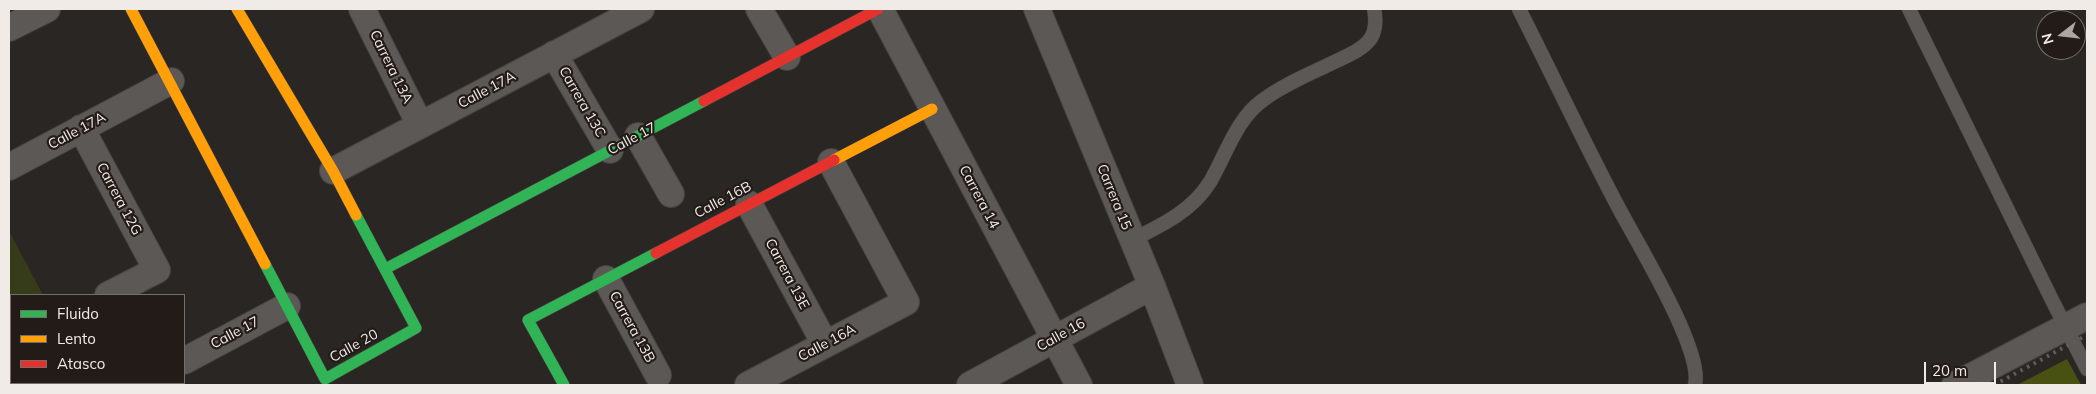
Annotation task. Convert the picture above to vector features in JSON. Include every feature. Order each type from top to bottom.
[{"type":"street","points":[[9,28],[47,9]]},
{"type":"street","name":"Calle 20","points":[[131,9],[171,81],[326,379],[416,328],[333,171],[237,9]]},
{"type":"street","name":"Carrera 13A","points":[[362,9],[420,125]]},
{"type":"street","name":"Calle 17A","points":[[333,171],[641,9]]},
{"type":"street","points":[[759,9],[786,57]]},
{"type":"street","name":"Calle 17","points":[[385,269],[879,9]]},
{"type":"street","name":"Carrera 14","points":[[879,9],[1078,385]]},
{"type":"street","name":"Carrera 15","points":[[1037,9],[1152,286],[1190,385]]},
{"type":"street","name":"Carrera 13C","points":[[554,54],[610,150]]},
{"type":"street","name":"Calle 17A","points":[[9,166],[171,81]]},
{"type":"street","name":"Calle 16B","points":[[564,385],[528,320],[932,109]]},
{"type":"street","name":"Carrera 12G","points":[[81,128],[157,270],[110,294]]},
{"type":"street","points":[[638,136],[671,194]]},
{"type":"street","name":"Calle 16A","points":[[748,385],[906,302],[831,162]]},
{"type":"street","name":"Carrera 13E","points":[[749,204],[825,344]]},
{"type":"street","name":"Carrera 13B","points":[[606,279],[658,375]]},
{"type":"street","name":"Calle 16","points":[[970,385],[1152,286]]},
{"type":"street","name":"Calle 17","points":[[185,360],[287,306]]},
{"type":"street","points":[[1955,385],[2076,321]]},
{"type":"lane","points":[[1132,240],[1176,218],[1195,201],[1209,183],[1241,122],[1256,104],[1276,91],[1358,50],[1372,37],[1376,17],[1374,9]]},
{"type":"lane","points":[[1519,9],[1614,201],[1648,260],[1686,338],[1696,378],[1695,385]]},
{"type":"lane","points":[[1909,9],[2076,321],[2087,369]]},
{"type":"green space","points":[[9,231],[42,294],[10,294],[9,331]]},
{"type":"green space","points":[[2067,359],[2081,385],[2017,385]]},
{"type":"railway","points":[[1994,385],[2087,335]]},
{"type":"traffic: fast","points":[[385,269],[704,101]]},
{"type":"traffic: fast","points":[[265,264],[325,379],[416,328],[356,215]]},
{"type":"traffic: fast","points":[[564,385],[528,320],[656,253]]},
{"type":"traffic: slow","points":[[131,9],[265,264]]},
{"type":"traffic: slow","points":[[237,9],[333,171],[356,215]]},
{"type":"traffic: slow","points":[[834,160],[932,109]]},
{"type":"traffic: jam","points":[[704,101],[878,9]]},
{"type":"traffic: jam","points":[[656,253],[834,160]]}]
